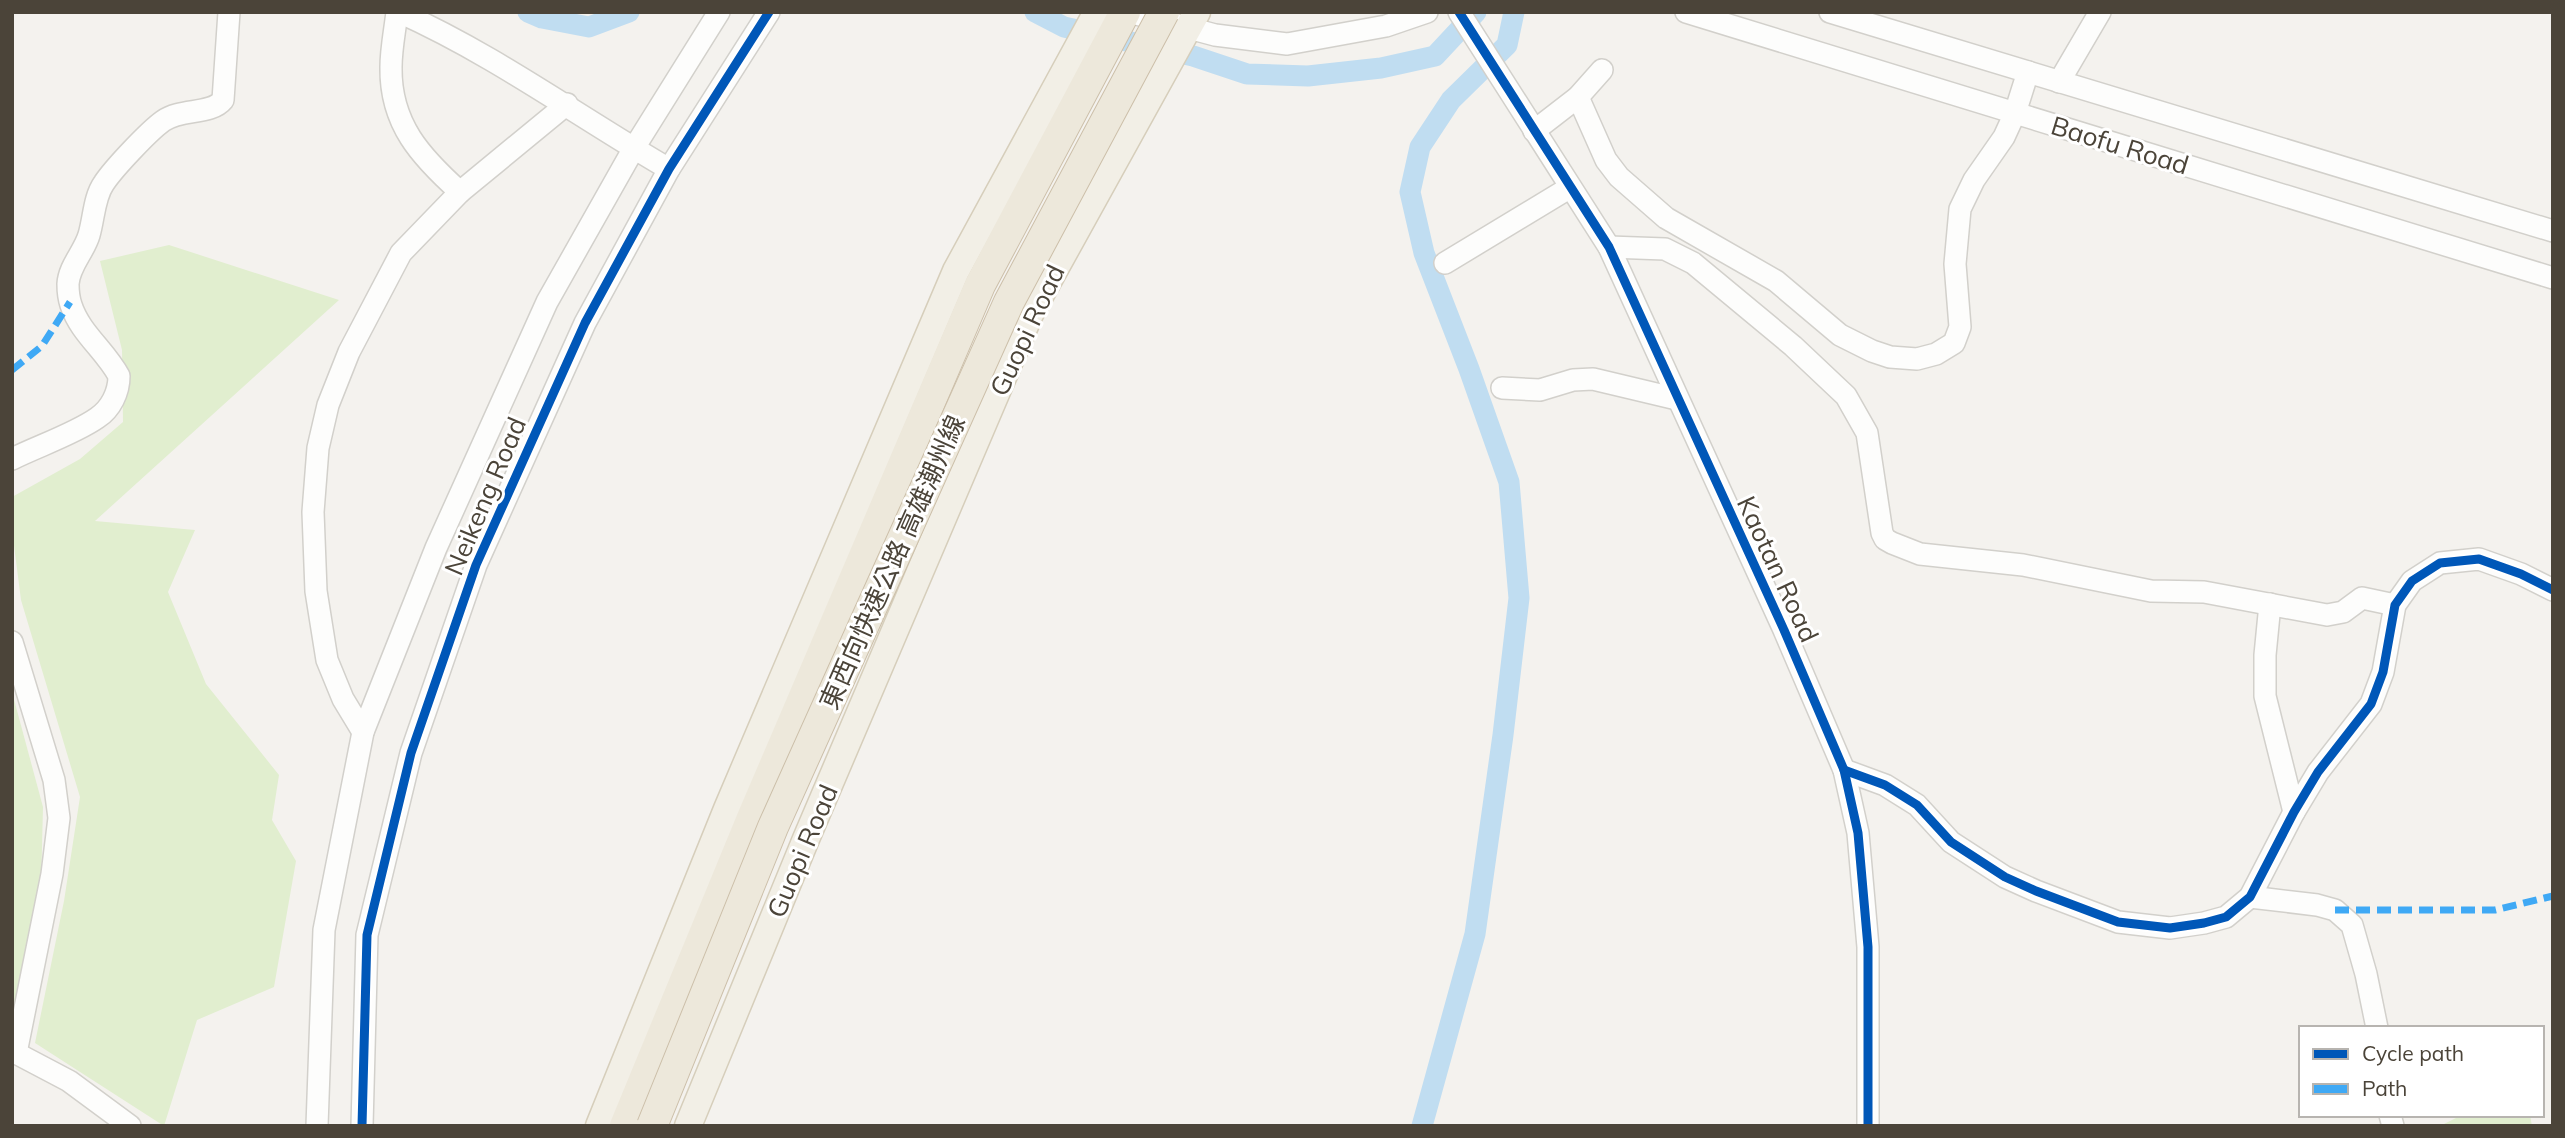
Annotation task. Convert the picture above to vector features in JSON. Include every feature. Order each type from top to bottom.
[{"type":"highway","name":"東西向快速公路 高雄潮州線","points":[[625,1126],[752,818],[979,285],[1127,12]]},
{"type":"highway","name":"東西向快速公路 高雄潮州線","points":[[652,1126],[773,827],[1009,302],[1183,23]]},
{"type":"main road","points":[[599,1126],[727,808],[956,271],[1096,15]]},
{"type":"main road","name":"Guopi Road","points":[[688,1126],[806,839],[1030,314],[1153,92],[1183,23]]},
{"type":"street","points":[[12,459],[98,418],[114,398],[119,376],[78,322],[70,302],[68,283],[71,270],[89,236],[97,199],[104,182],[170,115],[210,108],[223,100],[229,12]]},
{"type":"street","points":[[460,192],[428,163],[408,135],[397,110],[392,94],[391,66],[398,12],[438,29],[567,104],[669,169]]},
{"type":"street","name":"Neikeng Road","points":[[317,1126],[324,930],[363,732],[436,548],[547,302],[634,148],[719,12]]},
{"type":"street","name":"Neikeng Road","points":[[362,1126],[367,935],[411,752],[476,565],[585,323],[669,169],[769,12]]},
{"type":"street","points":[[1127,12],[1183,23],[1215,35],[1287,44],[1386,26],[1427,12]]},
{"type":"street","name":"Kaotan Road","points":[[1459,12],[1609,247],[1784,630],[1844,770],[1858,832],[1868,947],[1868,1126]]},
{"type":"street","name":"Baofu Road","points":[[1686,12],[2553,278]]},
{"type":"street","name":"Baofu Road","points":[[1830,12],[2553,231]]},
{"type":"street","points":[[2059,82],[2100,12]]},
{"type":"street","points":[[1534,131],[1578,97],[1602,70]]},
{"type":"street","points":[[1578,97],[1606,160],[1619,177],[1666,218],[1776,281],[1840,335],[1872,351],[1903,359],[1917,359],[1936,354],[1954,343],[1960,327],[1955,264],[1959,209],[1974,180],[2004,137],[2028,72]]},
{"type":"street","points":[[363,732],[343,699],[327,660],[316,591],[314,526],[318,448],[328,405],[349,352],[401,253],[460,192],[567,104]]},
{"type":"street","points":[[1446,262],[1569,188]]},
{"type":"street","points":[[1609,247],[1665,249],[1693,263],[1793,346],[1846,396],[1867,433],[1885,540],[1920,554],[2022,565],[2151,592],[2204,592],[2327,615],[2343,612],[2362,598],[2395,604]]},
{"type":"street","points":[[1502,388],[1540,390],[1573,380],[1593,379],[1677,398]]},
{"type":"street","points":[[1844,770],[1885,785],[1917,804],[1951,842],[2006,877],[2077,908],[2118,922],[2170,928],[2204,923],[2226,916],[2250,897],[2294,812],[2319,772],[2371,704],[2383,672],[2395,604],[2412,581],[2440,563],[2479,559],[2521,574],[2553,590]]},
{"type":"street","points":[[2270,604],[2265,655],[2265,696],[2294,812]]},
{"type":"street","points":[[12,642],[54,780],[60,818],[52,874],[14,1052],[69,1081],[130,1126]]},
{"type":"street","points":[[2250,897],[2326,907],[2335,910],[2352,925],[2366,974],[2376,1026]]},
{"type":"green space","points":[[169,245],[339,300],[95,521],[195,530],[168,592],[206,684],[279,775],[272,820],[296,861],[274,987],[197,1020],[164,1126],[35,1043],[64,901],[80,797],[21,600],[12,530],[12,497],[80,459],[123,422],[122,350],[100,261]]},
{"type":"green space","points":[[12,692],[43,807],[41,886],[19,1003],[12,1001]]},
{"type":"green space","points":[[2458,1117],[2530,1117],[2532,1126],[2440,1126]]},
{"type":"waterway","points":[[528,12],[542,18],[589,27],[629,12]]},
{"type":"waterway","points":[[1035,12],[1064,27],[1193,56],[1247,74],[1308,76],[1381,68],[1435,56],[1476,12]]},
{"type":"waterway","points":[[1422,1126],[1475,934],[1519,598],[1509,482],[1424,253],[1410,192],[1420,147],[1451,100],[1507,45],[1514,12]]},
{"type":"marked path","points":[[12,370],[42,346],[70,302]]},
{"type":"marked path","points":[[2335,910],[2495,910],[2553,896]]},
{"type":"cycle path","points":[[362,1126],[367,935],[411,753],[476,565],[585,323],[669,169],[769,12]]},
{"type":"cycle path","points":[[1459,12],[1609,247],[1784,630],[1844,770],[1858,833],[1868,947],[1868,1126]]},
{"type":"cycle path","points":[[1844,770],[1885,785],[1917,805],[1951,842],[2005,877],[2036,891],[2118,922],[2170,928],[2204,923],[2226,917],[2250,897],[2318,772],[2371,704],[2383,672],[2395,605],[2412,581],[2440,563],[2479,559],[2521,574],[2553,590]]}]
